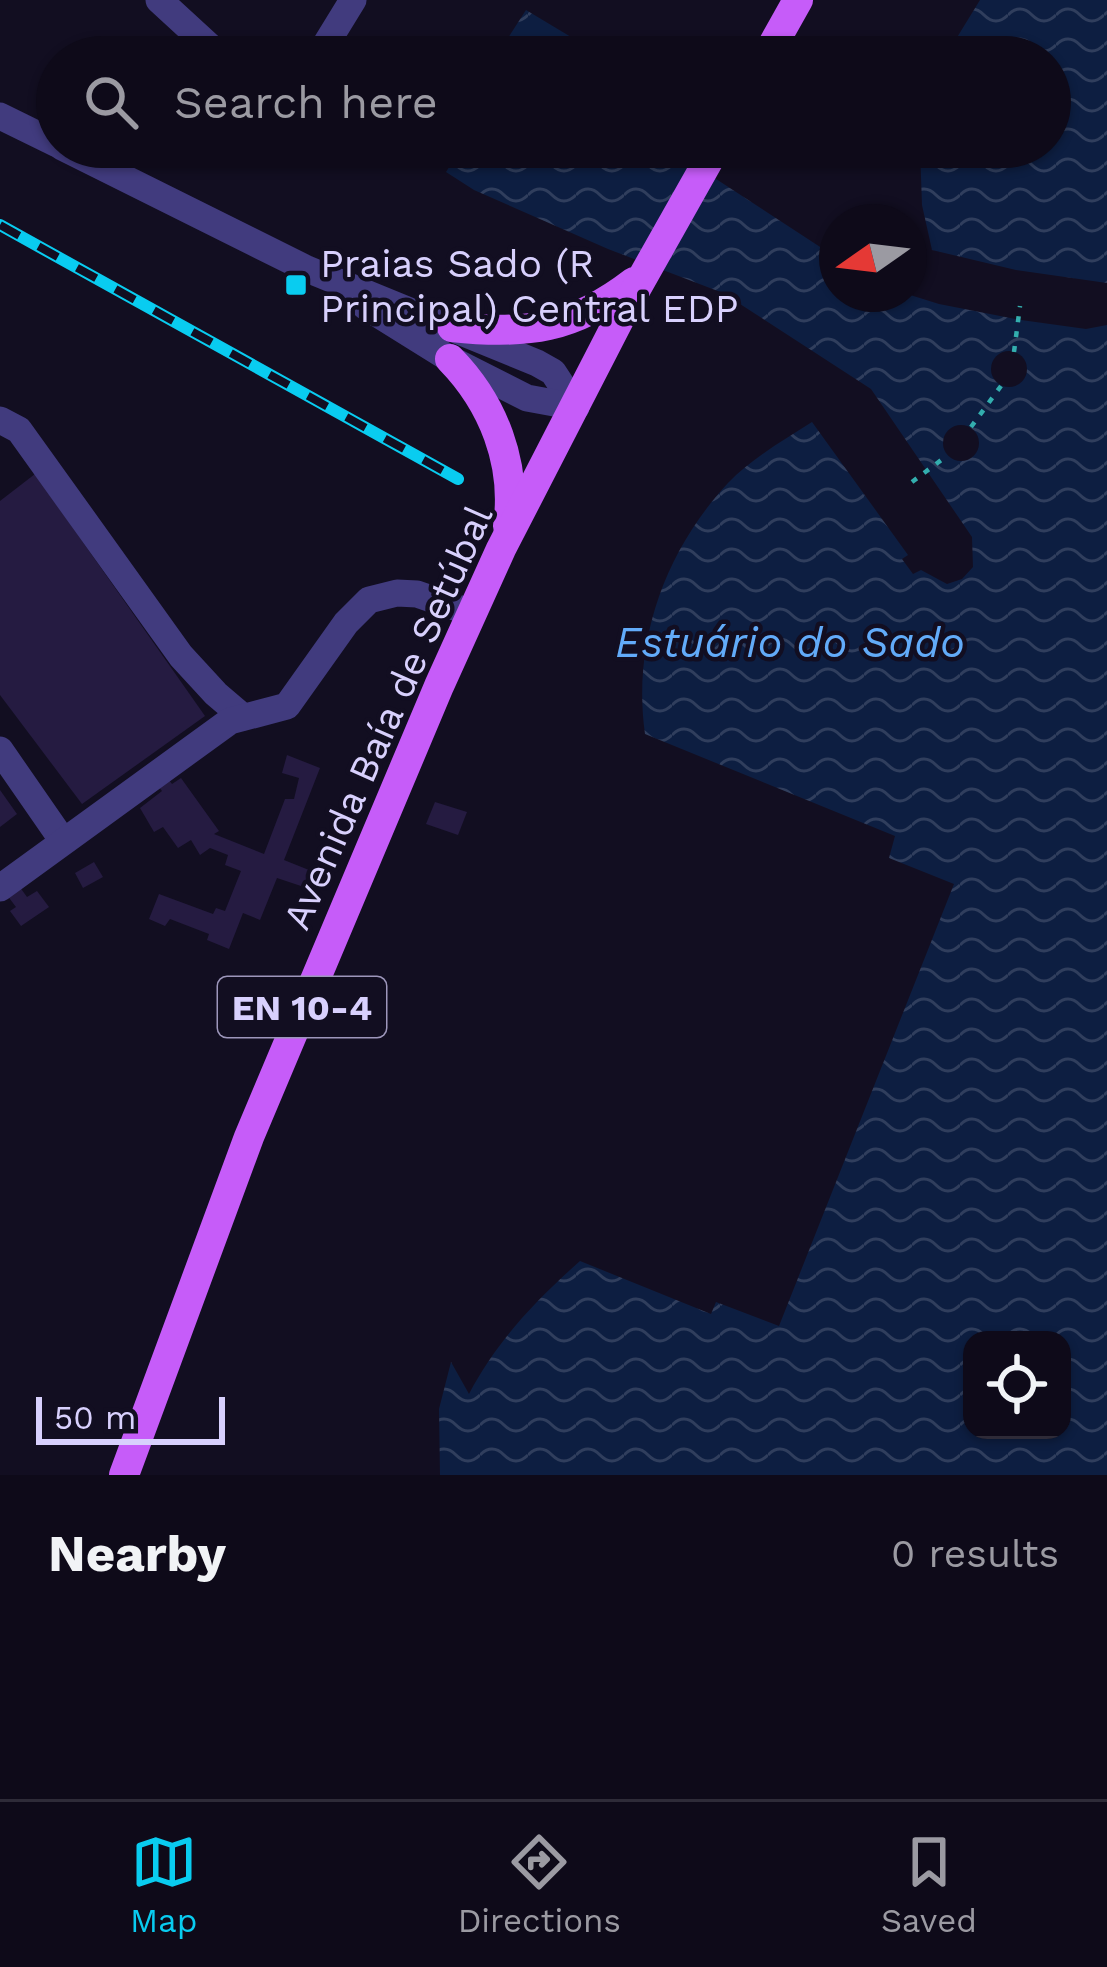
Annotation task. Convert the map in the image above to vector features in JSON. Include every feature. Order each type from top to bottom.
[{"type":"main road","points":[[777,36],[797,0]]},
{"type":"main road","name":"Avenida Baía de Setúbal","points":[[124,1475],[257,1117],[472,613],[501,549],[704,168]]},
{"type":"main road","points":[[452,327],[500,332],[562,323],[586,315],[644,275]]},
{"type":"main road","points":[[450,359],[481,393],[502,445],[509,521],[501,549]]},
{"type":"street","points":[[160,0],[199,36]]},
{"type":"street","points":[[331,36],[353,0]]},
{"type":"street","points":[[0,116],[36,134]]},
{"type":"street","points":[[104,168],[307,269],[553,372],[576,407]]},
{"type":"street","points":[[307,269],[450,359],[527,398],[576,407]]},
{"type":"street","points":[[0,420],[19,430],[182,656],[243,717]]},
{"type":"street","points":[[0,888],[214,731],[243,717],[287,706],[346,623],[369,600],[417,594],[472,613]]},
{"type":"street","points":[[0,750],[63,841]]},
{"type":"path","points":[[1014,352],[1019,306]]},
{"type":"path","points":[[970,427],[1001,386]]},
{"type":"path","points":[[912,482],[948,455]]},
{"type":"water","points":[[980,0],[1107,0],[1107,283],[1016,270],[932,250],[927,204],[922,204],[921,168],[1071,168],[1071,36],[958,36]]},
{"type":"water","points":[[526,10],[569,36],[509,36]]},
{"type":"water","name":"Estuário do Sado","points":[[449,168],[699,168],[819,246],[819,312],[927,312],[927,300],[1086,329],[1107,325],[1107,1475],[440,1475],[439,1409],[451,1362],[469,1394],[518,1323],[580,1261],[711,1314],[716,1302],[779,1326],[954,884],[889,858],[895,836],[645,734],[642,700],[649,632],[658,600],[687,538],[737,474],[812,422],[908,555],[902,559],[913,574],[921,570],[947,584],[962,579],[973,567],[972,537],[871,389],[723,293],[474,190],[446,172]]},
{"type":"pier","points":[[1009,351],[1022,356],[1027,369],[1022,382],[1009,387],[996,382],[991,369],[996,356]]},
{"type":"pier","points":[[961,425],[974,430],[979,443],[974,456],[961,461],[948,456],[943,443],[948,430]]},
{"type":"building","points":[[35,474],[205,716],[82,804],[0,695],[0,501]]},
{"type":"building","points":[[287,755],[320,768],[284,860],[309,870],[304,887],[277,878],[260,920],[243,913],[229,949],[207,940],[209,934],[170,919],[165,926],[149,919],[159,894],[213,914],[216,908],[225,911],[241,871],[225,865],[228,855],[210,848],[200,855],[191,840],[178,848],[163,827],[154,832],[140,808],[162,791],[156,783],[166,776],[172,784],[181,778],[219,831],[214,834],[264,854],[285,799],[294,799],[299,778],[282,773]]},
{"type":"building","points":[[0,790],[17,814],[0,827]]},
{"type":"building","points":[[435,802],[467,812],[458,835],[426,824]]},
{"type":"building","points":[[94,862],[103,877],[83,888],[75,873]]},
{"type":"building","points":[[19,886],[27,897],[37,891],[49,907],[21,926],[10,911],[16,907],[7,895]]},
{"type":"railway","points":[[0,225],[458,479]]},
{"type":"place","name":"Praias Sado (R Principal) Central EDP","points":[[296,285]]}]
